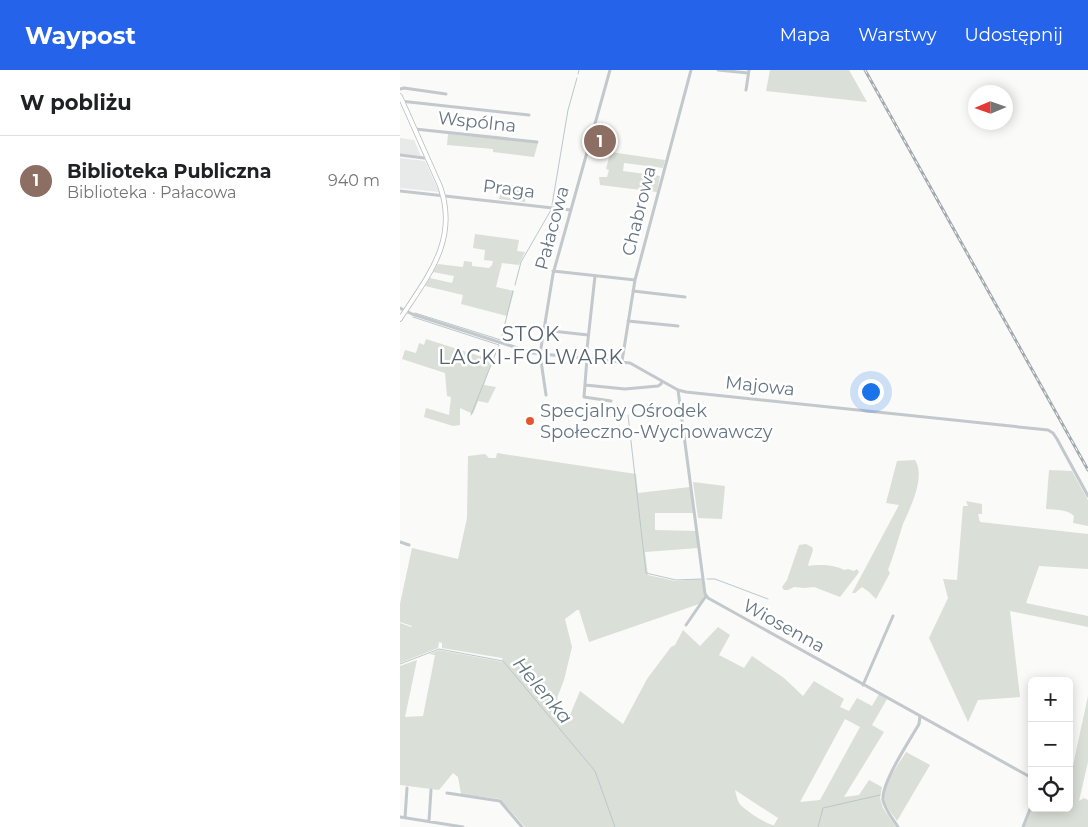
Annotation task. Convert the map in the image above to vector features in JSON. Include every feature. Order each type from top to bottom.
[{"type":"main road","points":[[400,96],[444,196],[447,215],[444,240],[437,258],[400,319]]},
{"type":"street","name":"Pałacowa","points":[[546,395],[540,354],[553,271],[610,70]]},
{"type":"street","name":"Chabrowa","points":[[622,361],[635,280],[691,70]]},
{"type":"street","points":[[718,70],[749,72],[746,90]]},
{"type":"street","points":[[400,89],[446,94]]},
{"type":"street","points":[[401,101],[529,115]]},
{"type":"street","name":"Wspólna","points":[[415,129],[537,142]]},
{"type":"street","points":[[400,155],[424,158],[427,156]]},
{"type":"street","name":"Praga","points":[[400,191],[571,210]]},
{"type":"street","points":[[553,271],[635,280]]},
{"type":"street","points":[[595,276],[588,334],[584,397],[611,400]]},
{"type":"street","points":[[633,291],[685,296]]},
{"type":"street","name":"Majowa","points":[[400,308],[523,350],[540,354],[630,363],[678,390],[686,392],[1048,430],[1057,439],[1088,496]]},
{"type":"street","points":[[628,321],[678,326]]},
{"type":"street","points":[[543,330],[588,334]]},
{"type":"street","points":[[585,385],[625,389],[658,386],[662,384],[662,381]]},
{"type":"street","points":[[678,390],[707,596],[686,625]]},
{"type":"street","points":[[400,542],[409,545]]},
{"type":"street","name":"Wiosenna","points":[[707,596],[712,601],[1028,776]]},
{"type":"street","points":[[863,685],[893,616]]},
{"type":"street","points":[[898,827],[884,804],[883,793],[888,779],[919,724],[920,716]]},
{"type":"street","points":[[405,818],[406,788]]},
{"type":"street","points":[[429,822],[431,790]]},
{"type":"street","points":[[447,793],[500,801],[522,827]]},
{"type":"street","points":[[1023,827],[1029,812]]},
{"type":"street","points":[[400,817],[463,827]]},
{"type":"shaded area","points":[[770,70],[849,70],[867,102],[766,91]]},
{"type":"shaded area","points":[[448,134],[538,143],[534,157],[493,152],[493,149],[447,145]]},
{"type":"shaded area","points":[[400,138],[414,140],[421,156],[400,154]]},
{"type":"shaded area","points":[[590,149],[665,160],[663,168],[624,163],[623,171],[660,176],[657,192],[600,185],[599,177],[607,177],[609,170],[606,169],[610,154],[589,151]]},
{"type":"shaded area","points":[[400,158],[425,161],[439,192],[400,188]]},
{"type":"shaded area","points":[[503,184],[527,187],[525,202],[499,199]]},
{"type":"shaded area","points":[[475,234],[519,240],[517,251],[525,252],[519,265],[502,263],[496,287],[514,291],[507,316],[461,304],[463,295],[425,286],[430,278],[452,283],[454,276],[433,272],[438,264],[463,267],[464,261],[472,262],[472,266],[489,268],[492,265],[493,261],[484,260],[485,250],[473,248]]},
{"type":"shaded area","points":[[426,339],[492,360],[484,385],[496,387],[488,403],[478,401],[473,414],[460,408],[460,425],[453,426],[424,417],[426,408],[449,415],[451,397],[447,396],[445,373],[402,359],[405,350],[416,353],[419,343],[424,345]]},
{"type":"shaded area","points":[[497,453],[636,474],[638,493],[690,487],[693,513],[655,513],[655,530],[696,531],[698,548],[645,552],[648,575],[675,581],[702,579],[704,596],[702,603],[589,642],[579,610],[565,619],[572,647],[564,680],[557,698],[564,715],[570,715],[580,691],[623,724],[647,679],[671,647],[675,645],[683,630],[700,646],[718,627],[730,635],[719,655],[744,668],[752,656],[784,678],[803,696],[814,681],[844,699],[840,707],[849,711],[857,698],[872,706],[879,694],[887,699],[872,725],[884,732],[844,797],[859,795],[869,780],[882,787],[880,798],[883,808],[896,827],[525,827],[500,799],[461,794],[458,777],[453,773],[439,790],[400,785],[400,666],[417,660],[405,717],[423,716],[435,655],[429,654],[439,650],[503,662],[502,658],[442,648],[442,643],[439,642],[438,648],[400,663],[400,623],[412,626],[400,622],[400,604],[412,548],[458,559],[467,518],[468,456],[485,454],[489,458],[496,458]],"holes":[[[845,719],[860,727],[820,800],[800,802]],[[735,790],[778,818],[774,825],[761,820],[741,806]]]},
{"type":"shaded area","points":[[915,460],[919,475],[918,484],[888,570],[890,573],[876,599],[862,587],[855,593],[852,593],[899,505],[886,503],[897,461]]},
{"type":"shaded area","points":[[1049,470],[1072,471],[1088,500],[1088,526],[1073,523],[1074,516],[1068,512],[1046,509]]},
{"type":"shaded area","points":[[693,482],[725,486],[722,519],[698,518]]},
{"type":"shaded area","points":[[966,501],[982,504],[982,514],[978,514],[980,522],[1088,534],[1088,569],[1039,566],[1026,603],[1088,616],[1088,627],[1010,611],[1020,697],[978,700],[968,722],[929,638],[948,598],[943,579],[957,580],[963,506],[968,506]]},
{"type":"shaded area","points":[[806,544],[812,547],[813,550],[809,566],[827,565],[844,570],[854,571],[857,569],[859,572],[840,597],[814,587],[794,587],[784,590],[782,587],[787,580],[799,545]]},
{"type":"shaded area","points":[[1088,696],[1088,762],[1079,801],[1084,798],[1088,800],[1088,827],[1024,827],[1030,812],[1073,812],[1073,765]]},
{"type":"shaded area","points":[[906,752],[930,765],[897,821],[886,805],[884,798],[890,777]]},
{"type":"waterway","points":[[578,74],[579,70]]},
{"type":"waterway","points":[[552,205],[568,110],[577,78]]},
{"type":"waterway","points":[[515,285],[521,262],[551,210]]},
{"type":"waterway","points":[[415,313],[501,340],[513,291]]},
{"type":"waterway","points":[[413,317],[499,345],[471,415]]},
{"type":"waterway","points":[[628,415],[646,573],[676,580],[701,579]]},
{"type":"waterway","points":[[707,579],[715,579],[768,599]]},
{"type":"waterway","name":"Helenka","points":[[400,664],[439,649],[503,661],[595,771],[615,827]]},
{"type":"waterway","points":[[818,827],[823,808],[880,795]]},
{"type":"railway","points":[[865,70],[1088,470]]},
{"type":"place","name":"Biblioteka Publiczna","points":[[600,141]]},
{"type":"place","name":"Specjalny Ośrodek Społeczno-Wychowawczy","points":[[530,421]]},
{"type":"district","name":"STOK LACKI-FOLWARK","points":[[531,346]]}]
